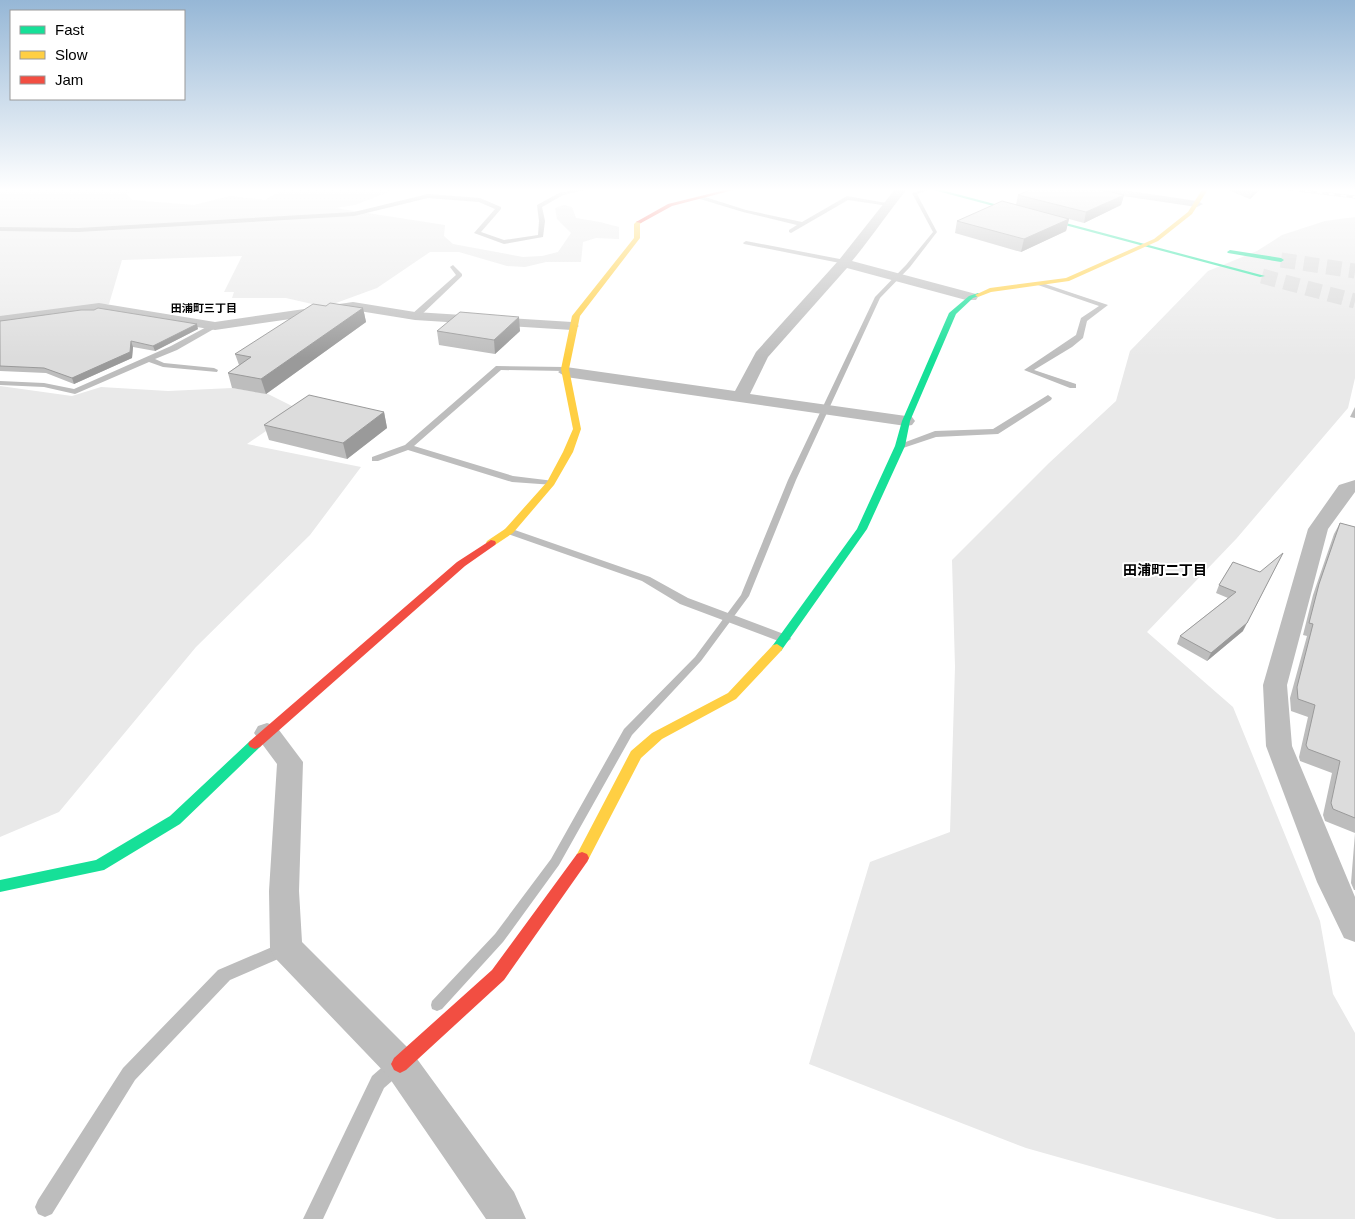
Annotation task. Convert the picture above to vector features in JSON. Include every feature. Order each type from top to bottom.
[{"type":"main road","points":[[0,886],[99,866],[175,820],[267,732],[461,564],[509,531],[551,483],[568,452],[576,429],[566,370],[572,326],[576,316],[632,245]]},
{"type":"main road","points":[[400,1064],[498,975],[582,859],[636,755],[656,736],[732,696],[785,640],[862,529],[900,446],[906,421],[953,313],[971,298],[990,290],[1067,280],[1144,245],[1262,276]]},
{"type":"main road","points":[[1187,245],[1194,246]]},
{"type":"main road","points":[[1214,249],[1281,260]]},
{"type":"street","points":[[740,398],[761,355],[845,263],[859,245]]},
{"type":"street","points":[[845,263],[971,298]]},
{"type":"street","points":[[0,320],[99,307],[216,326],[353,306],[415,316],[572,326]]},
{"type":"street","points":[[566,370],[740,398],[906,421]]},
{"type":"street","points":[[1355,486],[1346,489],[1318,529],[1275,685],[1279,746],[1332,882],[1355,928]]},
{"type":"street","points":[[267,732],[290,762],[284,891],[286,948],[400,1064],[500,1206],[506,1219]]},
{"type":"lane","points":[[755,245],[845,263]]},
{"type":"lane","points":[[415,316],[460,275],[453,267]]},
{"type":"lane","points":[[1037,283],[1104,305],[1084,320],[1080,336],[1070,345],[1028,370],[1073,386]]},
{"type":"lane","points":[[0,383],[44,385],[74,392],[150,360],[216,326]]},
{"type":"lane","points":[[150,360],[163,365],[214,370]]},
{"type":"lane","points":[[375,459],[408,447],[499,368],[566,370]]},
{"type":"lane","points":[[900,446],[935,434],[995,432],[1048,398]]},
{"type":"lane","points":[[408,447],[512,478],[551,483]]},
{"type":"lane","points":[[509,531],[646,579],[684,601],[785,640]]},
{"type":"lane","points":[[45,1207],[129,1074],[224,975],[286,948]]},
{"type":"lane","points":[[313,1219],[378,1082],[400,1064]]},
{"type":"shaded area","points":[[0,245],[458,245],[523,257],[542,256],[558,252],[563,245],[583,245],[581,262],[546,262],[525,267],[507,266],[459,252],[430,252],[377,288],[325,307],[286,298],[232,298],[234,292],[224,292],[242,256],[122,260],[109,304],[0,317]]},
{"type":"shaded area","points":[[1267,245],[1355,245],[1355,378],[1348,408],[1237,538],[1147,632],[1233,707],[1320,921],[1333,994],[1355,1033],[1355,1219],[1277,1219],[1026,1148],[809,1064],[870,862],[950,832],[955,667],[952,560],[1049,463],[1116,401],[1130,351],[1208,271],[1257,251]]},
{"type":"shaded area","points":[[0,386],[72,396],[101,387],[168,391],[232,388],[268,394],[298,409],[247,444],[361,467],[310,535],[196,647],[59,812],[0,837]]},
{"type":"building","points":[[330,303],[363,308],[261,379],[228,373],[251,357],[235,354],[313,304],[326,306]]},
{"type":"building","points":[[98,308],[197,324],[153,346],[131,341],[130,352],[72,378],[44,368],[0,366],[0,321]]},
{"type":"building","points":[[460,312],[519,317],[494,340],[437,331]]},
{"type":"building","points":[[309,395],[384,412],[343,443],[264,425]]},
{"type":"building","points":[[1340,523],[1355,527],[1355,818],[1333,809],[1331,803],[1340,761],[1308,749],[1306,745],[1315,705],[1298,699],[1297,687],[1313,624],[1309,623],[1319,584]]},
{"type":"building","points":[[1283,553],[1247,623],[1211,653],[1180,636],[1236,592],[1219,585],[1233,562],[1260,572]]},
{"type":"waterway","points":[[437,1005],[499,938],[555,862],[628,732],[698,659],[745,596],[792,480],[878,297],[908,266],[925,245]]},
{"type":"tunnel","points":[[1281,260],[1355,271]]},
{"type":"tunnel","points":[[1262,276],[1355,301]]},
{"type":"traffic: fast","points":[[1144,245],[1262,276]]},
{"type":"traffic: fast","points":[[1230,252],[1281,260]]},
{"type":"traffic: fast","points":[[777,648],[862,529],[900,446],[906,421],[953,313],[971,297],[978,295]]},
{"type":"traffic: fast","points":[[0,886],[99,866],[175,820],[255,744]]},
{"type":"traffic: slow","points":[[491,543],[509,531],[551,483],[568,452],[577,429],[565,369],[576,316],[632,245]]},
{"type":"traffic: slow","points":[[978,295],[990,290],[1067,280],[1145,245]]},
{"type":"traffic: slow","points":[[582,858],[636,755],[657,736],[732,696],[777,648]]},
{"type":"traffic: jam","points":[[255,744],[461,564],[491,543]]},
{"type":"traffic: jam","points":[[400,1064],[498,975],[582,858]]},
{"type":"district","name":"田浦町三丁目","points":[[204,308]]},
{"type":"district","name":"田浦町二丁目","points":[[1165,570]]}]
